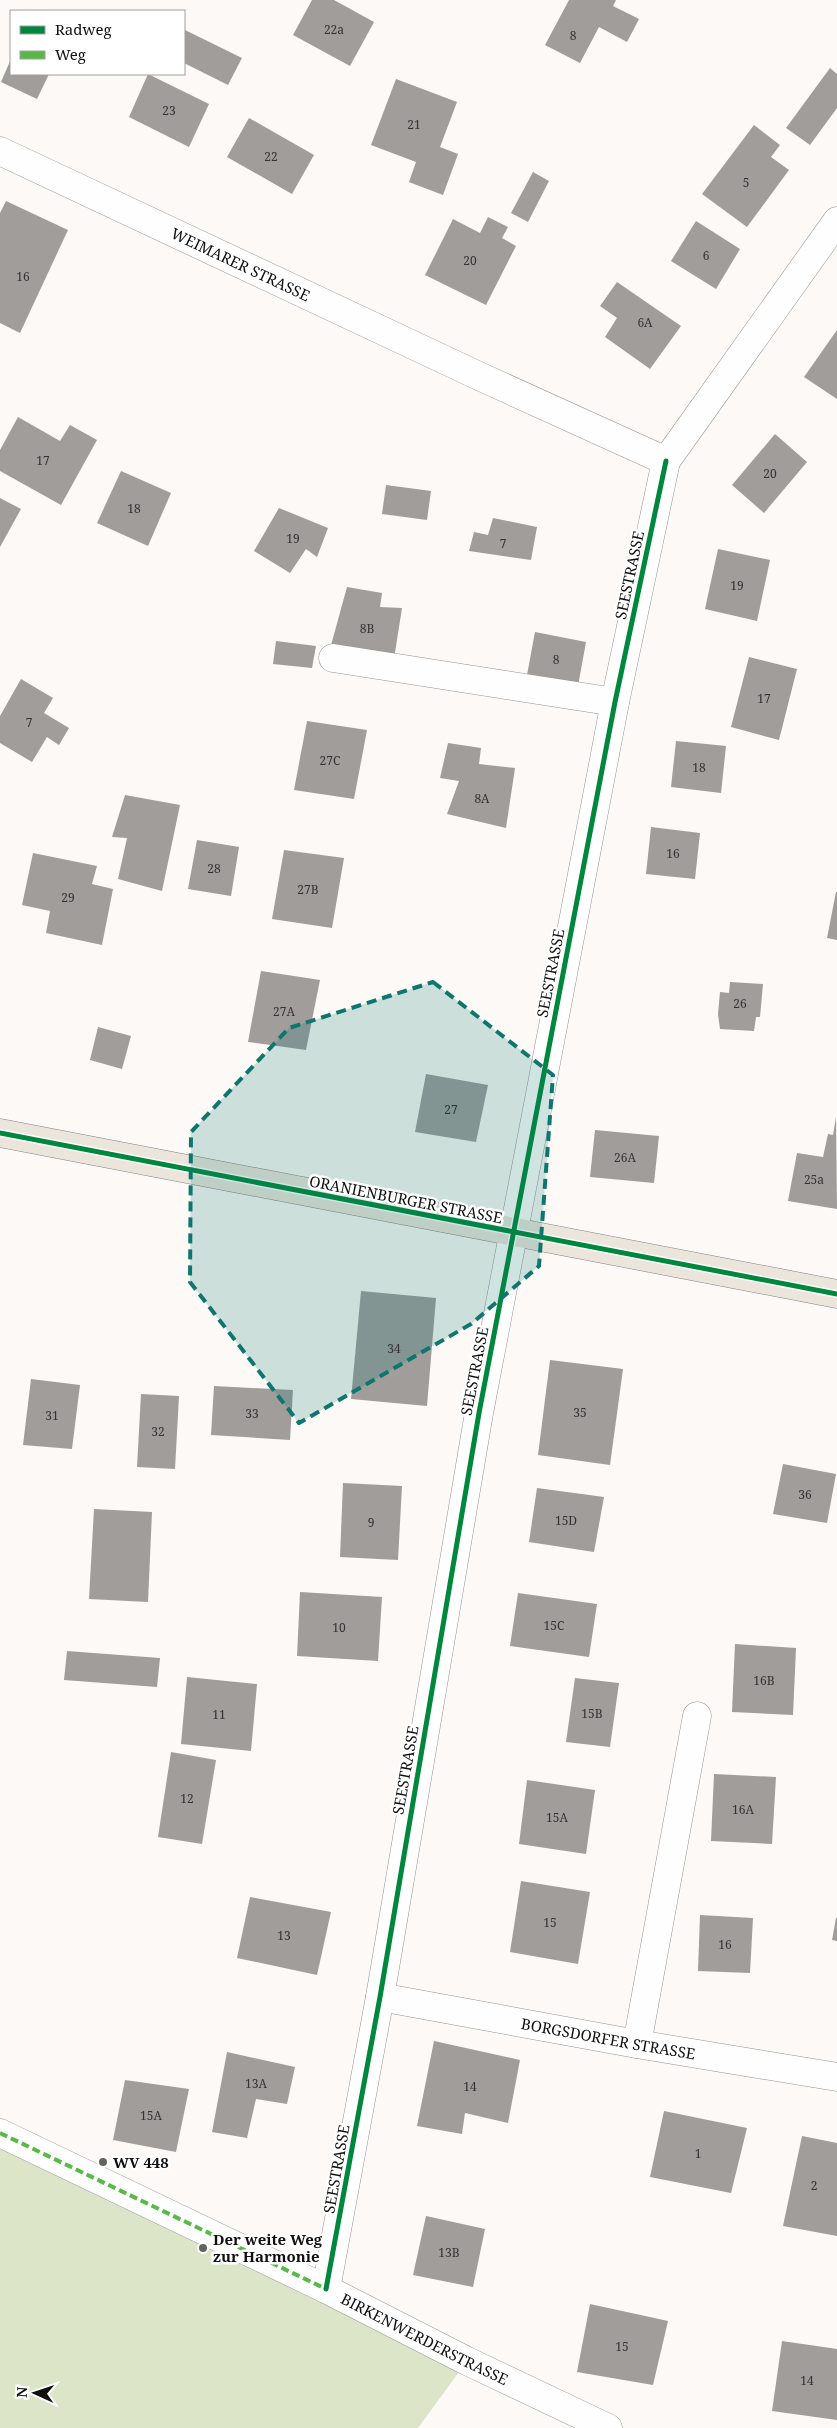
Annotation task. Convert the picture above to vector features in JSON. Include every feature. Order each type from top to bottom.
[{"type":"main road","name":"ORANIENBURGER STRASSE","points":[[0,1133],[837,1294]]},
{"type":"street","name":"WEIMARER STRASSE","points":[[0,152],[481,377],[666,460]]},
{"type":"street","name":"SEESTRASSE","points":[[326,2289],[380,1997],[479,1413],[615,702],[666,460],[837,221]]},
{"type":"street","points":[[333,658],[615,702]]},
{"type":"street","points":[[637,2044],[697,1716]]},
{"type":"street","name":"BORGSDORFER STRASSE","points":[[380,1997],[637,2044],[837,2077]]},
{"type":"street","name":"BIRKENWERDERSTRASSE","points":[[0,2133],[326,2289],[467,2361],[608,2428]]},
{"type":"highlighted area","points":[[433,982],[553,1075],[539,1266],[471,1324],[299,1423],[190,1282],[191,1132],[289,1028]]},
{"type":"green space","points":[[0,2143],[467,2361],[418,2428],[0,2428]]},
{"type":"building","points":[[312,0],[334,0],[374,22],[350,66],[293,35]]},
{"type":"building","points":[[569,0],[616,0],[613,6],[639,19],[627,42],[599,27],[580,63],[545,45]]},
{"type":"building","points":[[185,30],[242,58],[228,85],[185,64]]},
{"type":"building","points":[[10,61],[10,75],[49,75],[37,99],[1,82]]},
{"type":"building","points":[[830,68],[837,74],[837,108],[810,145],[786,128]]},
{"type":"building","points":[[148,75],[209,104],[189,147],[129,117]]},
{"type":"building","points":[[396,79],[457,102],[440,147],[458,154],[443,195],[409,182],[416,162],[371,145]]},
{"type":"building","points":[[249,118],[314,155],[292,194],[227,157]]},
{"type":"building","points":[[754,125],[780,145],[771,157],[789,170],[747,227],[702,194]]},
{"type":"building","points":[[533,172],[549,181],[528,222],[511,213]]},
{"type":"building","points":[[6,201],[68,230],[20,333],[0,323],[0,213]]},
{"type":"building","points":[[488,217],[508,227],[502,238],[516,246],[486,305],[425,275],[453,219],[480,233]]},
{"type":"building","points":[[696,221],[740,249],[716,289],[671,261]]},
{"type":"building","points":[[617,282],[681,326],[650,369],[605,337],[617,318],[600,306]]},
{"type":"building","points":[[837,330],[837,399],[804,377]]},
{"type":"building","points":[[18,417],[60,441],[70,425],[97,440],[61,505],[0,471],[0,450]]},
{"type":"building","points":[[775,434],[807,462],[764,513],[732,485]]},
{"type":"building","points":[[121,471],[171,493],[148,546],[97,523]]},
{"type":"building","points":[[386,485],[431,491],[427,520],[382,514]]},
{"type":"building","points":[[0,498],[21,509],[0,547]]},
{"type":"building","points":[[279,508],[328,528],[317,557],[306,549],[290,573],[254,551]]},
{"type":"building","points":[[493,518],[537,527],[531,560],[469,551],[474,532],[488,535]]},
{"type":"building","points":[[718,549],[770,560],[757,621],[705,609]]},
{"type":"building","points":[[347,587],[382,593],[380,607],[402,608],[394,659],[330,649]]},
{"type":"building","points":[[535,632],[586,642],[578,686],[527,675]]},
{"type":"building","points":[[276,641],[316,646],[312,668],[273,664]]},
{"type":"building","points":[[749,657],[797,669],[779,740],[731,727]]},
{"type":"building","points":[[21,679],[53,698],[44,713],[69,728],[59,745],[47,737],[32,762],[0,743],[0,716]]},
{"type":"building","points":[[307,721],[367,730],[354,799],[294,790]]},
{"type":"building","points":[[676,741],[726,746],[721,793],[671,787]]},
{"type":"building","points":[[448,743],[481,748],[479,764],[515,768],[506,828],[447,814],[459,781],[440,778]]},
{"type":"building","points":[[125,795],[180,805],[162,891],[118,879],[127,838],[112,837]]},
{"type":"building","points":[[651,827],[700,833],[695,879],[646,874]]},
{"type":"building","points":[[197,840],[239,847],[231,896],[188,889]]},
{"type":"building","points":[[284,850],[344,858],[332,928],[272,919]]},
{"type":"building","points":[[33,853],[97,866],[92,884],[113,889],[102,945],[46,933],[50,911],[22,905]]},
{"type":"building","points":[[837,892],[837,940],[827,938]]},
{"type":"building","points":[[261,971],[320,980],[306,1050],[248,1042]]},
{"type":"building","points":[[730,982],[763,984],[760,1017],[756,1017],[754,1031],[720,1029],[718,1014],[720,992],[729,993]]},
{"type":"building","points":[[98,1027],[131,1036],[122,1069],[90,1060]]},
{"type":"building","points":[[426,1074],[488,1085],[476,1142],[415,1132]]},
{"type":"building","points":[[836,1117],[837,1209],[788,1201],[797,1153],[823,1157],[828,1134],[833,1135]]},
{"type":"building","points":[[595,1130],[659,1136],[654,1183],[590,1177]]},
{"type":"building","points":[[361,1291],[436,1298],[427,1406],[351,1399]]},
{"type":"building","points":[[550,1360],[623,1369],[610,1465],[538,1455]]},
{"type":"building","points":[[31,1379],[80,1385],[72,1449],[23,1445]]},
{"type":"building","points":[[214,1386],[293,1390],[290,1440],[211,1435]]},
{"type":"building","points":[[141,1394],[179,1396],[175,1469],[137,1467]]},
{"type":"building","points":[[783,1464],[836,1474],[827,1523],[773,1514]]},
{"type":"building","points":[[343,1483],[402,1486],[398,1560],[340,1557]]},
{"type":"building","points":[[537,1488],[604,1497],[594,1552],[529,1542]]},
{"type":"building","points":[[94,1509],[152,1512],[148,1602],[89,1599]]},
{"type":"building","points":[[300,1592],[382,1597],[378,1661],[297,1656]]},
{"type":"building","points":[[518,1593],[597,1604],[589,1657],[510,1646]]},
{"type":"building","points":[[735,1644],[796,1648],[793,1715],[732,1712]]},
{"type":"building","points":[[67,1651],[160,1658],[157,1687],[64,1680]]},
{"type":"building","points":[[187,1677],[257,1684],[251,1751],[181,1744]]},
{"type":"building","points":[[575,1678],[619,1683],[610,1747],[566,1742]]},
{"type":"building","points":[[171,1752],[216,1760],[202,1844],[158,1837]]},
{"type":"building","points":[[714,1774],[776,1777],[772,1844],[711,1841]]},
{"type":"building","points":[[527,1780],[595,1790],[586,1854],[519,1844]]},
{"type":"building","points":[[521,1881],[590,1892],[578,1964],[510,1952]]},
{"type":"building","points":[[250,1897],[331,1912],[317,1975],[237,1958]]},
{"type":"building","points":[[700,1915],[753,1918],[750,1973],[698,1971]]},
{"type":"building","points":[[837,1918],[837,1941],[832,1940]]},
{"type":"building","points":[[434,2041],[520,2060],[508,2123],[465,2113],[462,2134],[417,2126]]},
{"type":"building","points":[[227,2052],[295,2067],[287,2104],[256,2099],[247,2138],[212,2132]]},
{"type":"building","points":[[125,2080],[189,2089],[176,2152],[113,2140]]},
{"type":"building","points":[[664,2111],[747,2128],[731,2193],[650,2177]]},
{"type":"building","points":[[802,2136],[837,2143],[837,2236],[783,2226]]},
{"type":"building","points":[[426,2216],[485,2229],[473,2287],[413,2275]]},
{"type":"building","points":[[590,2304],[668,2321],[653,2385],[577,2372]]},
{"type":"building","points":[[782,2341],[837,2349],[837,2420],[772,2411]]},
{"type":"marked path","points":[[0,2133],[326,2289]]},
{"type":"cycle path","points":[[326,2289],[380,1997],[479,1413],[615,702],[666,461]]},
{"type":"cycle path","points":[[0,1133],[837,1294]]},
{"type":"place","name":"WV 448","points":[[103,2162]]},
{"type":"place","name":"Der weite Weg zur Harmonie","points":[[203,2248]]}]
